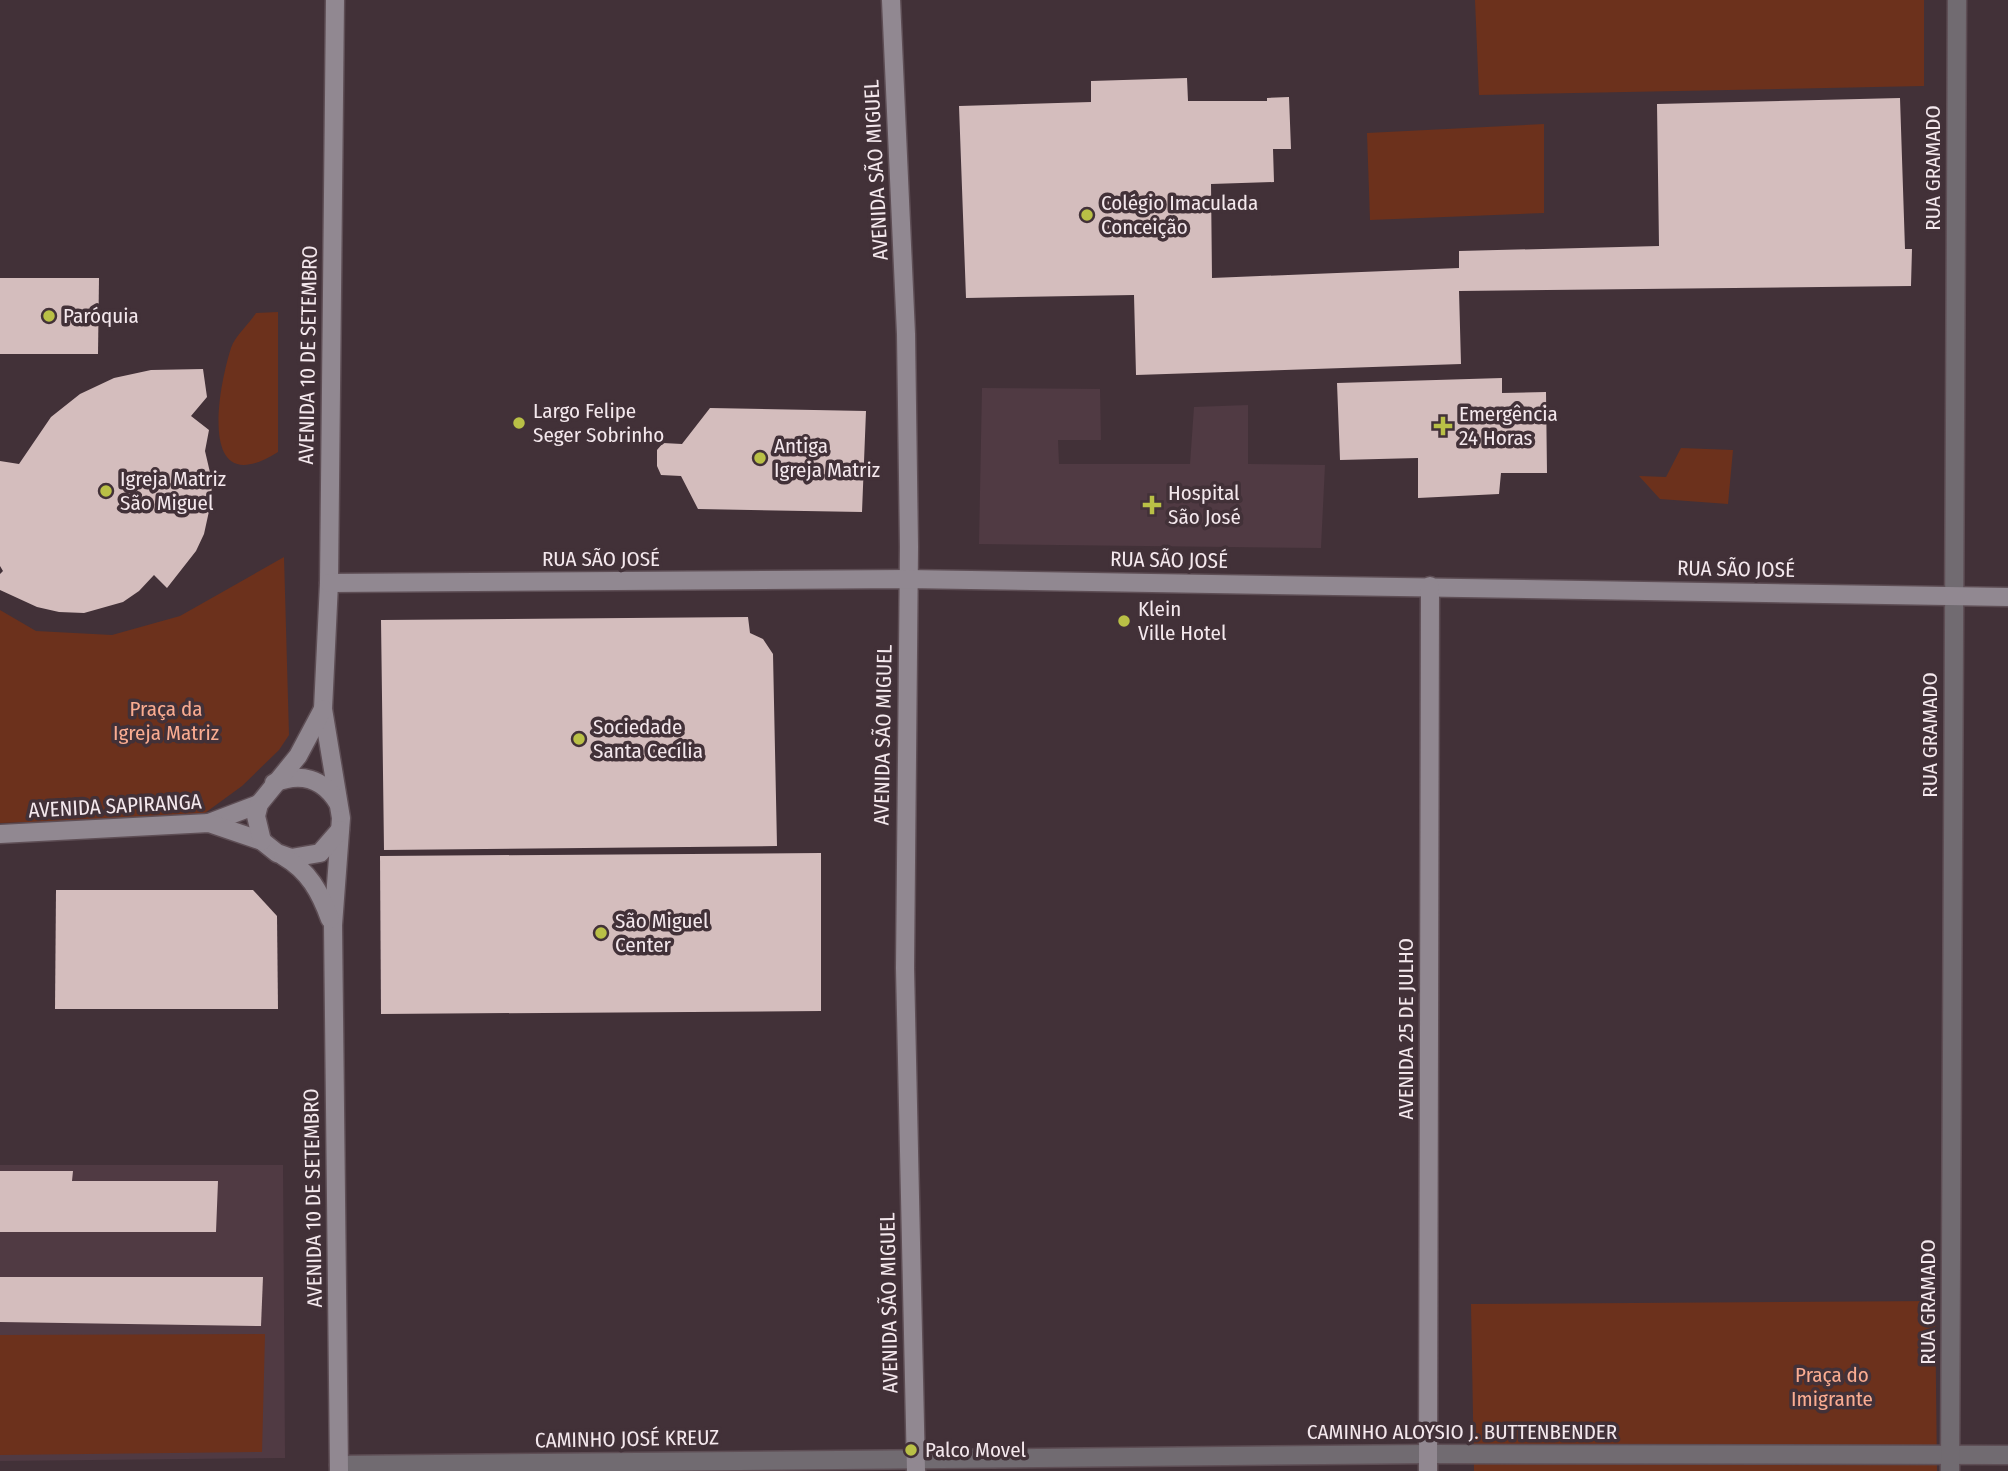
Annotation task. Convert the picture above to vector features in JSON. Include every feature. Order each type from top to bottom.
[{"type":"main road","name":"AVENIDA 10 DE SETEMBRO","points":[[335,0],[329,583],[323,709],[340,807],[333,925],[339,1468]]},
{"type":"main road","name":"AVENIDA SÃO MIGUEL","points":[[891,0],[906,334],[905,968],[916,1464]]},
{"type":"main road","name":"RUA SÃO JOSÉ","points":[[329,583],[907,579],[1953,594],[2008,597]]},
{"type":"main road","name":"AVENIDA 25 DE JULHO","points":[[1428,1463],[1430,586]]},
{"type":"main road","name":"AVENIDA 10 DE SETEMBRO","points":[[259,804],[298,756],[323,709]]},
{"type":"main road","points":[[274,783],[289,777],[304,777],[326,788],[340,807]]},
{"type":"main road","points":[[209,823],[259,804]]},
{"type":"main road","points":[[259,804],[256,816],[262,841]]},
{"type":"main road","name":"AVENIDA SAPIRANGA","points":[[0,834],[209,823],[262,841],[277,853]]},
{"type":"main road","points":[[277,853],[291,858],[320,853],[340,830]]},
{"type":"main road","name":"AVENIDA 10 DE SETEMBRO","points":[[277,853],[296,864],[319,890],[333,925]]},
{"type":"street","name":"RUA GRAMADO","points":[[1950,1463],[1957,0]]},
{"type":"street","name":"CAMINHO ALOYSIO J. BUTTENBENDER","points":[[916,1464],[1950,1463],[2008,1455]]},
{"type":"street","name":"CAMINHO JOSÉ KREUZ","points":[[339,1468],[916,1464]]},
{"type":"shaded area","name":"Hospital São José","points":[[982,388],[1100,389],[1101,440],[1058,440],[1059,464],[1190,464],[1194,407],[1248,405],[1248,464],[1325,465],[1321,548],[979,544]]},
{"type":"shaded area","points":[[0,1165],[283,1165],[285,1458],[0,1461]]},
{"type":"green space","points":[[1475,0],[1924,0],[1924,86],[1479,95]]},
{"type":"green space","points":[[1544,124],[1544,213],[1370,220],[1367,133]]},
{"type":"green space","points":[[278,312],[278,452],[252,464],[235,463],[224,452],[219,435],[221,389],[231,348],[256,313]]},
{"type":"green space","points":[[1681,448],[1733,450],[1728,504],[1660,499],[1639,476],[1666,477]]},
{"type":"green space","name":"Praça da Igreja Matriz","points":[[284,557],[289,735],[279,750],[242,786],[205,813],[186,817],[0,823],[0,610],[36,631],[112,635],[180,616]]},
{"type":"green space","name":"Praça do Imigrante","points":[[1935,1301],[1937,1471],[1474,1471],[1471,1304]]},
{"type":"green space","points":[[265,1334],[262,1452],[0,1455],[0,1335]]},
{"type":"building","name":"Colégio Imaculada Conceição","points":[[1187,78],[1188,101],[1267,101],[1267,98],[1289,97],[1291,149],[1273,149],[1274,182],[1211,184],[1212,278],[1459,268],[1459,251],[1659,246],[1657,104],[1900,98],[1905,249],[1912,249],[1911,286],[1459,291],[1461,364],[1136,375],[1134,295],[966,298],[959,106],[1091,102],[1091,81]]},
{"type":"building","name":"Paróquia","points":[[0,278],[99,278],[98,354],[0,354]]},
{"type":"building","name":"Igreja Matriz São Miguel","points":[[203,369],[207,397],[191,416],[209,430],[205,451],[212,481],[211,502],[204,534],[196,551],[167,588],[154,575],[139,591],[123,602],[84,613],[59,612],[37,607],[0,590],[0,574],[3,571],[0,566],[0,461],[19,464],[51,417],[80,394],[114,378],[151,370]]},
{"type":"building","name":"Emergência 24 Horas","points":[[1502,378],[1502,393],[1546,392],[1547,473],[1501,473],[1499,494],[1418,498],[1418,458],[1340,460],[1337,383]]},
{"type":"building","name":"Antiga Igreja Matriz","points":[[710,408],[866,411],[862,512],[698,509],[681,476],[661,475],[657,466],[657,450],[663,443],[682,444]]},
{"type":"building","name":"Sociedade Santa Cecília","points":[[748,617],[750,633],[763,639],[773,654],[777,846],[384,850],[381,620]]},
{"type":"building","name":"São Miguel Center","points":[[821,853],[821,1011],[381,1014],[380,856]]},
{"type":"building","points":[[56,890],[253,890],[277,916],[278,1009],[55,1009]]},
{"type":"building","points":[[0,1171],[73,1171],[72,1181],[218,1181],[216,1232],[0,1232]]},
{"type":"building","points":[[0,1277],[263,1277],[261,1326],[0,1322]]},
{"type":"place","name":"Colégio Imaculada Conceição","points":[[1087,215]]},
{"type":"place","name":"Paróquia","points":[[49,316]]},
{"type":"place","name":"Largo Felipe Seger Sobrinho","points":[[519,423]]},
{"type":"place","name":"Emergência 24 Horas","points":[[1443,426]]},
{"type":"place","name":"Antiga Igreja Matriz","points":[[760,458]]},
{"type":"place","name":"Igreja Matriz São Miguel","points":[[106,491]]},
{"type":"place","name":"Hospital São José","points":[[1152,505]]},
{"type":"place","name":"Klein Ville Hotel","points":[[1124,621]]},
{"type":"place","name":"Sociedade Santa Cecília","points":[[579,739]]},
{"type":"place","name":"São Miguel Center","points":[[601,933]]},
{"type":"place","name":"Palco Movel","points":[[911,1450]]}]
